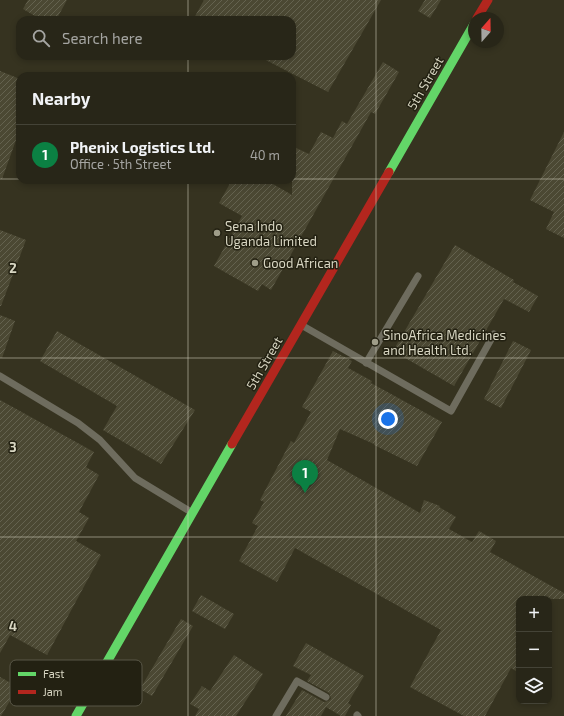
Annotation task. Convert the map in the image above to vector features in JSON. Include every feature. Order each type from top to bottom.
[{"type":"street","points":[[481,12],[488,0]]},
{"type":"street","name":"5th Street","points":[[108,660],[468,34]]},
{"type":"street","name":"5th Street","points":[[76,716],[82,706]]},
{"type":"lane","points":[[366,363],[418,276]]},
{"type":"lane","points":[[301,325],[451,411],[494,334]]},
{"type":"lane","points":[[0,376],[78,422],[100,440],[135,478],[192,513]]},
{"type":"lane","points":[[276,716],[297,681],[326,697]]},
{"type":"building","points":[[28,0],[67,0],[58,16],[35,16],[23,9]]},
{"type":"building","points":[[204,0],[381,0],[328,92],[296,76],[296,72],[289,72],[266,60],[296,60],[296,16],[195,16]]},
{"type":"building","points":[[425,0],[441,0],[430,18],[418,11]]},
{"type":"building","points":[[383,62],[399,72],[375,114],[371,112],[271,290],[262,284],[258,291],[214,266],[242,216],[219,203],[230,184],[273,184],[292,195],[292,184],[296,184],[296,148],[309,154],[321,132],[333,138],[342,121],[347,124]]},
{"type":"building","points":[[0,71],[16,77],[16,140],[2,179],[0,178]]},
{"type":"building","points":[[564,132],[564,238],[546,229],[554,212],[530,200]]},
{"type":"building","points":[[0,230],[26,240],[1,306],[0,306]]},
{"type":"building","points":[[455,245],[538,296],[529,312],[504,299],[454,386],[393,351]]},
{"type":"building","points":[[0,315],[15,321],[2,358],[0,358]]},
{"type":"building","points":[[57,331],[195,410],[161,464],[103,430],[117,406],[40,361]]},
{"type":"building","points":[[513,341],[531,350],[501,408],[484,399]]},
{"type":"building","points":[[333,351],[352,361],[348,368],[372,381],[371,383],[442,422],[417,466],[374,444],[340,429],[327,460],[420,513],[424,500],[440,506],[439,507],[456,517],[449,529],[472,542],[479,531],[496,541],[490,552],[564,593],[564,599],[552,599],[552,596],[516,596],[516,671],[511,668],[485,716],[464,716],[410,687],[441,630],[295,548],[277,582],[239,561],[258,526],[252,523],[264,502],[260,500],[291,441],[294,443],[311,412],[302,407]]},
{"type":"building","points":[[0,400],[94,452],[86,467],[99,475],[79,512],[89,518],[76,541],[101,555],[47,655],[10,635],[0,653]]},
{"type":"building","points":[[201,595],[234,614],[225,629],[192,611]]},
{"type":"building","points":[[181,619],[193,626],[152,696],[142,690],[142,686]]},
{"type":"building","points":[[306,643],[364,676],[348,703],[351,705],[345,716],[341,716],[326,707],[321,716],[286,716],[302,690],[324,702],[331,699],[329,693],[307,681],[311,675],[293,666]]},
{"type":"building","points":[[234,655],[263,674],[236,716],[195,716],[199,709],[190,704],[202,686],[210,691]]},
{"type":"building","points":[[0,677],[10,683],[10,701],[0,716]]},
{"type":"traffic: fast","points":[[389,172],[468,34]]},
{"type":"traffic: fast","points":[[108,660],[232,444]]},
{"type":"traffic: fast","points":[[76,716],[82,706]]},
{"type":"traffic: jam","points":[[481,12],[488,0]]},
{"type":"traffic: jam","points":[[232,444],[389,172]]},
{"type":"place","name":"Sena Indo Uganda Limited","points":[[217,233]]},
{"type":"place","name":"Good African","points":[[255,263]]},
{"type":"place","name":"SinoAfrica Medicines and Health Ltd.","points":[[375,342]]},
{"type":"place","name":"Phenix Logistics Ltd.","points":[[305,493]]}]
